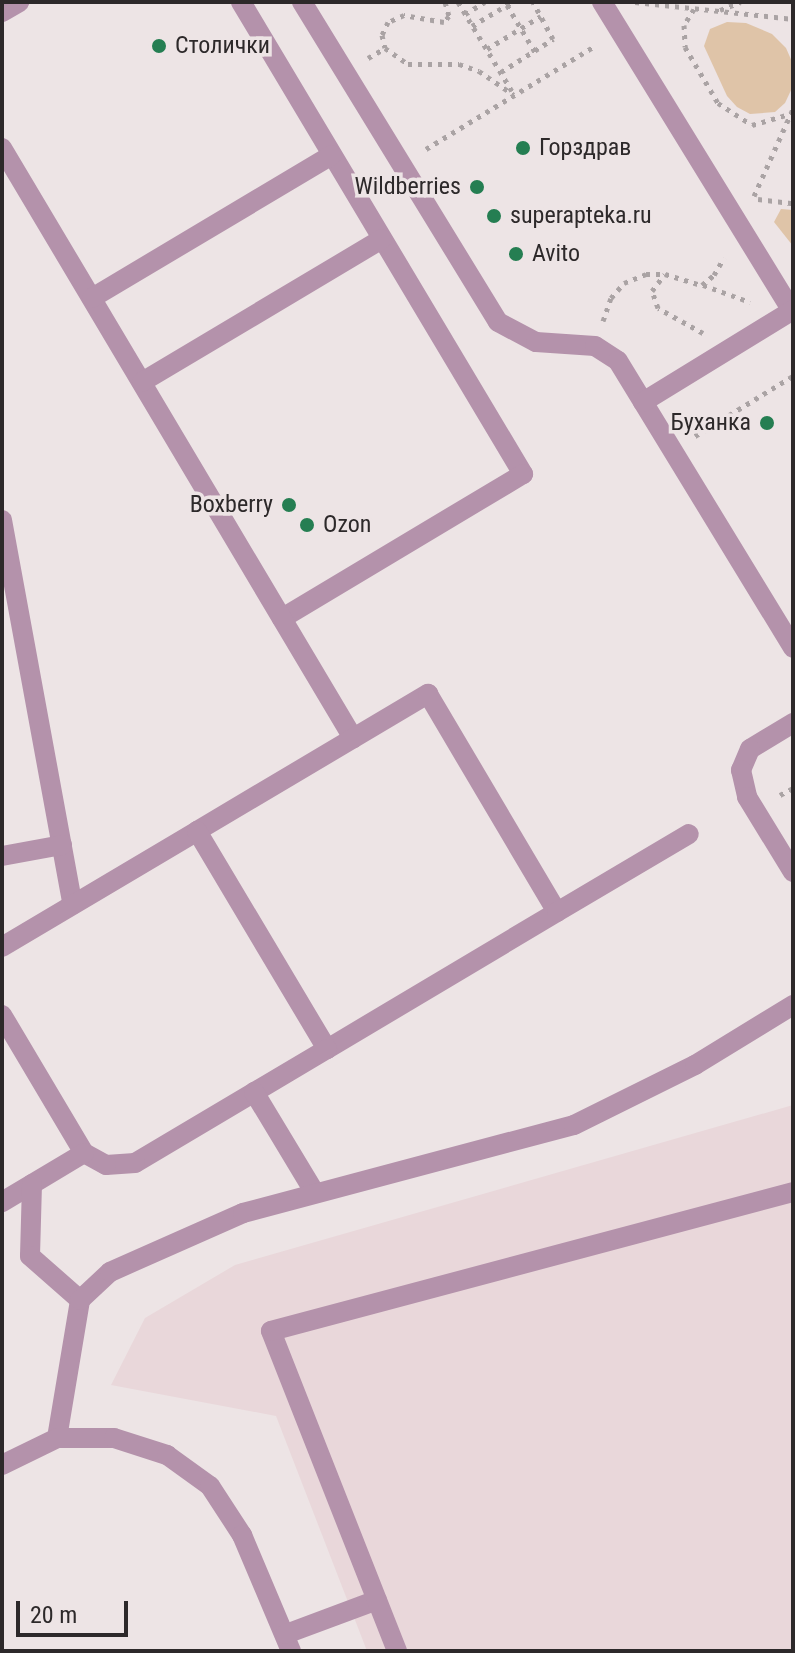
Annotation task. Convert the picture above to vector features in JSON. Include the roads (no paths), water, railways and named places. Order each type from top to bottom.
[{"type":"street","points":[[2,12],[19,2]]},
{"type":"street","points":[[241,2],[523,474],[282,618]]},
{"type":"street","points":[[302,2],[498,322],[536,342],[595,346],[618,361],[793,648]]},
{"type":"street","points":[[602,2],[790,312],[643,402]]},
{"type":"street","points":[[2,148],[353,738]]},
{"type":"street","points":[[92,298],[332,155]]},
{"type":"street","points":[[142,382],[382,239]]},
{"type":"street","points":[[2,520],[9,598],[73,905]]},
{"type":"street","points":[[2,947],[428,694],[557,912]]},
{"type":"street","points":[[793,723],[750,749],[741,770],[747,797],[793,872]]},
{"type":"street","points":[[197,831],[327,1049]]},
{"type":"street","points":[[2,1015],[84,1153],[106,1165],[135,1163],[689,834]]},
{"type":"street","points":[[2,856],[62,845]]},
{"type":"street","points":[[57,1438],[80,1300],[110,1272],[243,1213],[574,1125],[695,1065],[793,1005]]},
{"type":"street","points":[[254,1092],[315,1193]]},
{"type":"street","points":[[2,1202],[84,1153]]},
{"type":"street","points":[[32,1184],[30,1256],[80,1300]]},
{"type":"street","points":[[397,1651],[271,1331],[793,1192]]},
{"type":"street","points":[[2,1465],[57,1438],[114,1438],[167,1455],[210,1486],[242,1535],[289,1642],[377,1600]]},
{"type":"place","name":"Столички","points":[[159,46]]},
{"type":"place","name":"Горздрав","points":[[523,148]]},
{"type":"place","name":"Wildberries","points":[[477,187]]},
{"type":"place","name":"superapteka.ru","points":[[494,216]]},
{"type":"place","name":"Avito","points":[[516,254]]},
{"type":"place","name":"Буханка","points":[[767,423]]},
{"type":"place","name":"Boxberry","points":[[289,505]]},
{"type":"place","name":"Ozon","points":[[307,525]]}]
